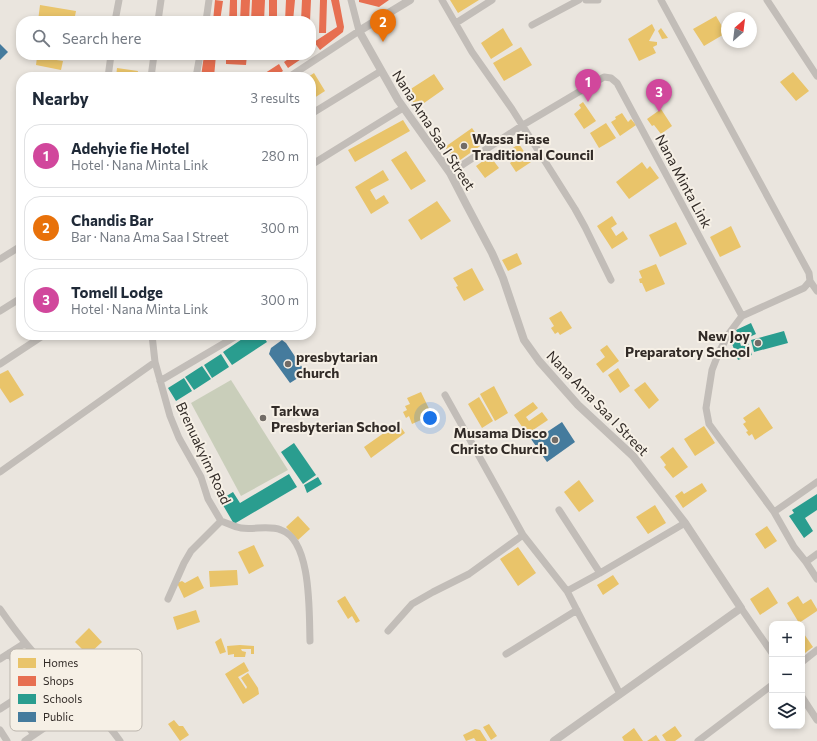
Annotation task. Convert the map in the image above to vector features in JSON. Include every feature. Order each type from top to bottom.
[{"type":"street","points":[[116,16],[119,0]]},
{"type":"street","points":[[159,16],[161,0]]},
{"type":"street","points":[[207,16],[209,0]]},
{"type":"street","points":[[352,0],[359,31]]},
{"type":"street","points":[[316,59],[410,0]]},
{"type":"street","points":[[442,0],[472,52],[512,108],[586,227],[611,280]]},
{"type":"street","points":[[456,23],[492,0]]},
{"type":"street","points":[[532,25],[579,0]]},
{"type":"street","points":[[586,0],[598,0]]},
{"type":"street","points":[[661,0],[809,272],[810,281],[817,291]]},
{"type":"street","points":[[767,0],[817,76]]},
{"type":"street","name":"Nana Ama Saa I Street","points":[[359,31],[403,108],[450,172],[492,253],[503,278],[524,340],[539,361],[578,405],[633,456],[685,523],[769,649]]},
{"type":"street","points":[[108,72],[110,60]]},
{"type":"street","points":[[152,72],[153,60]]},
{"type":"street","points":[[197,72],[199,60]]},
{"type":"street","points":[[297,72],[315,60]]},
{"type":"street","points":[[316,111],[381,71]]},
{"type":"street","name":"Nana Minta Link","points":[[450,172],[604,77],[611,78],[617,83],[742,316]]},
{"type":"street","points":[[316,163],[403,108]]},
{"type":"street","points":[[0,259],[16,249]]},
{"type":"street","points":[[810,281],[804,288],[742,316],[730,332],[719,352],[712,370],[707,401],[707,417],[709,424],[717,436],[774,512],[794,546],[817,579]]},
{"type":"street","points":[[0,311],[16,301]]},
{"type":"street","points":[[0,364],[36,340]]},
{"type":"street","name":"Brenuakyim Road","points":[[153,340],[155,362],[170,416],[179,438],[201,477],[208,499],[221,521],[241,528],[282,530],[288,534],[302,554],[306,572],[310,641]]},
{"type":"street","points":[[160,381],[230,340]]},
{"type":"street","points":[[0,472],[155,362]]},
{"type":"street","points":[[445,395],[523,535],[567,591],[620,694]]},
{"type":"street","points":[[774,512],[817,482]]},
{"type":"street","points":[[559,510],[600,573]]},
{"type":"street","points":[[168,599],[184,563],[191,552],[221,521]]},
{"type":"street","points":[[567,591],[685,523]]},
{"type":"street","points":[[388,631],[412,604],[470,574],[523,535]]},
{"type":"street","points":[[806,562],[817,554]]},
{"type":"street","points":[[554,741],[741,608]]},
{"type":"street","points":[[506,654],[577,610]]},
{"type":"street","points":[[1,611],[31,649]]},
{"type":"street","points":[[15,649],[25,643]]},
{"type":"street","points":[[805,660],[817,650]]},
{"type":"street","points":[[0,659],[9,653]]},
{"type":"street","points":[[698,741],[769,687]]},
{"type":"street","points":[[805,702],[817,720]]},
{"type":"street","points":[[0,709],[10,703]]},
{"type":"street","points":[[0,730],[7,741]]},
{"type":"street","points":[[31,731],[34,735]]},
{"type":"street","points":[[26,741],[40,731]]},
{"type":"street","points":[[113,731],[120,741]]},
{"type":"green space","points":[[231,380],[288,470],[241,496],[191,403]]},
{"type":"building: Homes","points":[[450,0],[479,0],[458,13]]},
{"type":"building: Homes","points":[[40,5],[76,11],[75,16],[39,16]]},
{"type":"building: Homes","points":[[716,16],[721,24],[721,36],[704,46],[693,29]]},
{"type":"building: Homes","points":[[652,24],[655,30],[649,41],[657,42],[657,45],[653,47],[656,53],[639,61],[628,39]]},
{"type":"building: Homes","points":[[503,28],[513,45],[491,59],[481,43]]},
{"type":"building: Homes","points":[[661,28],[668,38],[662,39],[658,31]]},
{"type":"building: Homes","points":[[521,47],[532,65],[504,81],[493,63]]},
{"type":"building: Homes","points":[[37,60],[63,61],[61,70],[36,65]]},
{"type":"building: Homes","points":[[117,68],[138,71],[138,72],[117,72]]},
{"type":"building: Homes","points":[[793,72],[809,91],[796,101],[780,82]]},
{"type":"building: Homes","points":[[434,74],[444,89],[417,108],[406,92]]},
{"type":"building: Homes","points":[[316,76],[325,91],[316,97]]},
{"type":"building: Homes","points":[[583,102],[596,121],[584,129],[574,114],[581,108],[579,105]]},
{"type":"building: Homes","points":[[661,109],[672,126],[661,134],[647,119]]},
{"type":"building: Homes","points":[[622,113],[628,122],[631,119],[636,125],[620,136],[611,122],[616,119],[615,117]]},
{"type":"building: Homes","points":[[403,120],[410,131],[355,162],[348,150]]},
{"type":"building: Homes","points":[[606,123],[616,138],[599,148],[590,133]]},
{"type":"building: Homes","name":"Wassa Fiase Traditional Council","points":[[472,128],[483,144],[456,163],[445,147]]},
{"type":"building: Homes","points":[[519,144],[531,162],[516,172],[510,163],[514,160],[508,151]]},
{"type":"building: Homes","points":[[406,151],[426,181],[411,190],[391,160]]},
{"type":"building: Homes","points":[[490,156],[499,168],[485,178],[476,166]]},
{"type":"building: Homes","points":[[642,162],[647,169],[650,166],[659,178],[629,199],[616,182]]},
{"type":"building: Homes","points":[[383,170],[389,180],[370,190],[376,200],[384,195],[389,203],[371,214],[355,187]]},
{"type":"building: Homes","points":[[437,201],[451,221],[421,240],[408,220]]},
{"type":"building: Homes","points":[[612,216],[617,224],[611,228],[616,236],[623,231],[628,239],[612,249],[597,226]]},
{"type":"building: Homes","points":[[676,222],[687,244],[660,257],[649,235]]},
{"type":"building: Homes","points":[[731,226],[741,247],[720,257],[710,237]]},
{"type":"building: Homes","points":[[517,253],[522,264],[508,271],[502,260]]},
{"type":"building: Homes","points":[[656,264],[665,284],[646,292],[642,283],[640,283],[639,279],[642,278],[639,271]]},
{"type":"building: Homes","points":[[472,268],[484,290],[464,301],[453,278]]},
{"type":"building: Homes","points":[[561,311],[572,328],[560,335],[558,332],[555,334],[551,328],[554,326],[549,318]]},
{"type":"building: Homes","points":[[607,345],[619,361],[603,373],[596,364],[605,357],[600,350]]},
{"type":"building: Homes","points":[[618,368],[630,386],[620,393],[608,375]]},
{"type":"building: Homes","points":[[8,370],[24,395],[10,403],[0,388],[0,374]]},
{"type":"building: Homes","points":[[645,382],[659,400],[649,409],[634,390]]},
{"type":"building: Homes","points":[[494,386],[508,413],[495,421],[480,394]]},
{"type":"building: Homes","points":[[421,392],[432,415],[412,424],[409,416],[406,418],[403,412],[407,410],[405,406],[410,404],[407,398]]},
{"type":"building: Homes","points":[[479,397],[493,421],[482,428],[468,404]]},
{"type":"building: Homes","points":[[533,402],[538,408],[526,417],[529,421],[542,412],[548,420],[527,434],[514,415]]},
{"type":"building: Homes","points":[[759,407],[773,428],[755,440],[752,434],[749,436],[746,432],[748,431],[743,424],[746,422],[743,418]]},
{"type":"building: Homes","points":[[398,423],[405,433],[371,458],[364,447]]},
{"type":"building: Homes","points":[[704,426],[715,443],[695,456],[684,439]]},
{"type":"building: Homes","points":[[673,447],[688,467],[673,478],[664,467],[666,465],[660,457]]},
{"type":"building: Homes","points":[[579,480],[594,501],[579,512],[564,492]]},
{"type":"building: Homes","points":[[702,483],[707,491],[683,508],[675,496],[682,491],[684,494]]},
{"type":"building: Homes","points":[[655,505],[666,523],[648,534],[636,517]]},
{"type":"building: Homes","points":[[298,516],[310,529],[298,540],[286,527]]},
{"type":"building: Homes","points":[[767,526],[777,541],[765,549],[755,534]]},
{"type":"building: Homes","points":[[254,545],[264,566],[249,574],[238,552]]},
{"type":"building: Homes","points":[[518,547],[536,573],[518,586],[500,559]]},
{"type":"building: Homes","points":[[237,570],[238,585],[210,587],[209,571]]},
{"type":"building: Homes","points":[[613,575],[619,584],[603,595],[597,585]]},
{"type":"building: Homes","points":[[198,576],[204,588],[184,598],[177,583],[182,581],[185,583]]},
{"type":"building: Homes","points":[[768,587],[778,603],[760,615],[750,599]]},
{"type":"building: Homes","points":[[345,596],[360,621],[356,623],[352,616],[348,619],[337,601]]},
{"type":"building: Homes","points":[[798,596],[803,604],[811,599],[817,611],[802,621],[798,621],[787,603]]},
{"type":"building: Homes","points":[[196,610],[200,622],[177,630],[173,617]]},
{"type":"building: Homes","points":[[89,628],[102,642],[94,649],[82,649],[75,642]]},
{"type":"building: Homes","points":[[805,635],[813,647],[805,653]]},
{"type":"building: Homes","points":[[221,638],[226,652],[220,654],[215,642]]},
{"type":"building: Homes","points":[[227,646],[254,646],[254,654],[251,654],[251,649],[241,649],[242,651],[246,652],[245,657],[234,657],[234,654],[228,655]]},
{"type":"building: Homes","points":[[244,662],[249,671],[238,677],[246,689],[247,687],[241,678],[248,673],[258,688],[259,694],[243,704],[225,674]]},
{"type":"building: Homes","points":[[174,720],[179,726],[183,726],[189,735],[180,741],[168,724]]},
{"type":"building: Homes","points":[[489,724],[497,736],[491,740],[483,727]]},
{"type":"building: Homes","points":[[675,726],[682,736],[675,741],[666,741],[662,735]]},
{"type":"building: Homes","points":[[634,728],[643,741],[624,741],[622,737]]},
{"type":"building: Homes","points":[[475,729],[480,730],[487,741],[476,741],[474,738],[466,741],[463,735]]},
{"type":"building: Homes","points":[[656,735],[660,741],[647,741]]},
{"type":"building: Shops","points":[[215,0],[223,1],[221,16],[213,16]]},
{"type":"building: Shops","points":[[230,0],[237,0],[237,16],[229,16]]},
{"type":"building: Shops","points":[[241,0],[250,0],[249,16],[240,16]]},
{"type":"building: Shops","points":[[252,0],[265,0],[264,16],[251,16]]},
{"type":"building: Shops","points":[[269,0],[277,0],[277,16],[269,16]]},
{"type":"building: Shops","points":[[286,0],[295,0],[293,16],[285,16]]},
{"type":"building: Shops","points":[[302,0],[311,0],[310,16],[301,16]]},
{"type":"building: Shops","points":[[320,0],[327,0],[326,33],[319,33]]},
{"type":"building: Shops","points":[[331,0],[339,0],[344,27],[343,32],[320,50],[316,45],[316,41],[337,27]]},
{"type":"building: Shops","points":[[359,0],[389,0],[379,7],[359,2]]},
{"type":"building: Shops","points":[[203,60],[216,60],[214,72],[202,72]]},
{"type":"building: Shops","points":[[226,60],[246,60],[246,65],[226,64]]},
{"type":"building: Shops","points":[[287,60],[300,60],[288,68],[284,62]]},
{"type":"building: Shops","points":[[279,64],[283,71],[282,72],[267,72]]},
{"type":"building: Schools","points":[[751,323],[756,334],[741,341],[736,330]]},
{"type":"building: Schools","points":[[784,331],[788,343],[754,352],[751,340]]},
{"type":"building: Schools","points":[[739,339],[741,346],[748,343],[752,355],[738,360],[731,341]]},
{"type":"building: Schools","points":[[241,340],[266,340],[267,342],[232,365],[223,352]]},
{"type":"building: Schools","points":[[221,354],[229,367],[212,378],[204,365]]},
{"type":"building: Schools","points":[[202,366],[211,379],[194,390],[185,377]]},
{"type":"building: Schools","points":[[184,378],[192,391],[176,401],[168,388]]},
{"type":"building: Schools","points":[[294,443],[316,475],[303,484],[281,452]]},
{"type":"building: Schools","points":[[289,474],[297,487],[234,524],[220,500],[233,492],[240,503]]},
{"type":"building: Schools","points":[[318,477],[322,484],[307,493],[304,485]]},
{"type":"building: Schools","points":[[817,494],[817,510],[805,518],[813,531],[804,538],[789,516],[794,513],[792,510]]},
{"type":"building: Public","points":[[0,44],[8,52],[0,60]]},
{"type":"building: Public","name":"presbytarian church","points":[[282,340],[286,343],[306,373],[290,383],[269,354],[271,348]]},
{"type":"building: Public","points":[[562,422],[575,442],[547,462],[531,439],[539,434],[541,436]]},
{"type":"place","name":"Chandis Bar","points":[[383,42]]},
{"type":"place","name":"Adehyie fie Hotel","points":[[588,102]]},
{"type":"place","name":"Tomell Lodge","points":[[659,112]]},
{"type":"place","name":"Wassa Fiase Traditional Council","points":[[464,146]]},
{"type":"place","name":"New Joy Preparatory School","points":[[758,343]]},
{"type":"place","name":"presbytarian church","points":[[288,364]]},
{"type":"place","name":"Tarkwa Presbyterian School","points":[[263,418]]},
{"type":"place","name":"Musama Disco Christo Church","points":[[555,440]]}]
